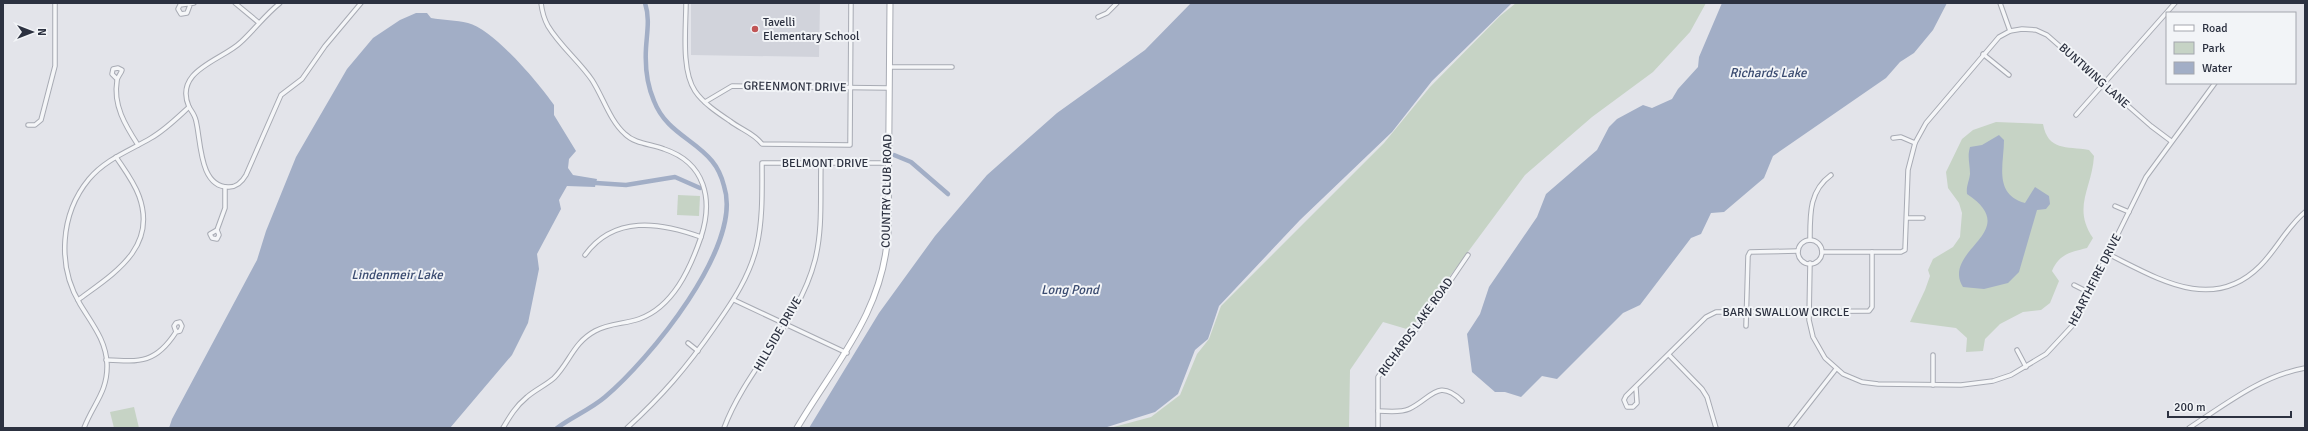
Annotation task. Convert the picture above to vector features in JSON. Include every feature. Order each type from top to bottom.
[{"type":"street","points":[[28,125],[35,125],[41,120],[53,78],[55,66],[55,3]]},
{"type":"street","points":[[235,3],[258,22]]},
{"type":"street","points":[[280,3],[258,22],[241,42],[228,52],[202,66],[193,76],[188,86],[186,98],[197,123],[200,154],[213,181],[226,187],[232,187],[243,181],[281,95],[302,79],[325,46],[360,3]]},
{"type":"street","points":[[503,428],[518,404],[553,379],[577,345],[586,337],[608,326],[639,319],[663,304],[676,289],[691,264],[707,216],[707,199],[705,188],[696,171],[686,161],[672,152],[636,141],[625,134],[592,79],[550,28],[544,16],[541,3]]},
{"type":"street","points":[[686,3],[687,72],[695,92],[705,102],[730,122],[758,139],[762,144],[850,145],[851,3]]},
{"type":"street","name":"COUNTRY CLUB ROAD","points":[[797,428],[847,353],[868,314],[884,264],[888,233],[890,3]]},
{"type":"street","points":[[1098,16],[1107,13],[1117,3]]},
{"type":"street","points":[[1822,252],[1902,252],[1905,250],[1908,170],[1915,143],[1931,115],[1983,54],[1995,41],[2010,32],[2000,3]]},
{"type":"street","points":[[2167,12],[2175,3]]},
{"type":"street","points":[[2076,114],[2166,13]]},
{"type":"street","name":"BUNTWING LANE","points":[[2010,32],[2028,29],[2047,35],[2171,141]]},
{"type":"street","points":[[1983,54],[2009,75]]},
{"type":"street","points":[[889,67],[952,67]]},
{"type":"street","points":[[117,79],[118,107],[124,123],[138,145]]},
{"type":"street","name":"HEARTHFIRE DRIVE","points":[[1810,263],[1809,312],[1811,328],[1817,345],[1825,358],[1836,369],[1853,379],[1869,383],[1933,385],[1981,383],[2004,377],[2026,367],[2046,354],[2064,336],[2079,315],[2152,168],[2214,84]]},
{"type":"street","name":"GREENMONT DRIVE","points":[[705,102],[732,86],[889,88]]},
{"type":"street","points":[[84,428],[103,391],[106,380],[106,360],[101,337],[78,300],[66,265],[67,225],[74,204],[81,190],[96,171],[169,125],[189,107]]},
{"type":"street","points":[[1893,138],[1901,137],[1915,143]]},
{"type":"street","points":[[78,300],[123,266],[134,251],[140,239],[142,209],[139,196],[116,157]]},
{"type":"street","name":"BELMONT DRIVE","points":[[734,300],[749,271],[757,244],[761,212],[762,163],[888,162]]},
{"type":"street","name":"HILLSIDE DRIVE","points":[[724,428],[736,403],[787,324],[808,280],[815,260],[820,231],[821,163]]},
{"type":"street","points":[[1810,240],[1813,198],[1822,183],[1831,175]]},
{"type":"street","points":[[217,230],[225,208],[226,187]]},
{"type":"street","points":[[2115,206],[2129,212]]},
{"type":"street","points":[[2108,254],[2179,287],[2196,290],[2222,288],[2240,281],[2260,266],[2294,222],[2305,212]]},
{"type":"street","points":[[1907,218],[1922,218]]},
{"type":"street","points":[[584,255],[595,242],[607,234],[631,226],[664,226],[701,237]]},
{"type":"street","points":[[1810,240],[1819,244],[1822,252],[1818,260],[1810,263],[1802,261],[1798,251],[1800,244],[1810,240]]},
{"type":"street","points":[[1746,326],[1748,256],[1750,252],[1798,251]]},
{"type":"street","name":"BARN SWALLOW CIRCLE","points":[[1636,388],[1637,403],[1633,408],[1627,407],[1624,400],[1706,317],[1716,312],[1867,312],[1870,310],[1872,252]]},
{"type":"street","name":"RICHARDS LAKE ROAD","points":[[1378,428],[1378,377],[1396,352],[1421,324],[1468,255]]},
{"type":"street","points":[[2074,285],[2090,293]]},
{"type":"street","points":[[627,428],[668,389],[698,351],[734,300],[847,353]]},
{"type":"street","points":[[106,360],[132,361],[151,357],[167,346],[176,332]]},
{"type":"street","points":[[688,343],[698,351]]},
{"type":"street","points":[[2017,350],[2026,367]]},
{"type":"street","points":[[1669,355],[1702,389],[1707,397],[1716,428]]},
{"type":"street","points":[[1933,385],[1934,355]]},
{"type":"street","points":[[2189,428],[2252,387],[2279,374],[2305,368]]},
{"type":"street","points":[[1790,428],[1836,369]]},
{"type":"street","points":[[1378,411],[1409,409],[1429,394],[1439,391],[1452,392],[1462,401]]},
{"type":"shaded area","name":"Tavelli Elementary School","points":[[691,3],[820,3],[819,57],[691,55]]},
{"type":"green space","points":[[1516,3],[1706,3],[1690,32],[1653,72],[1592,117],[1525,175],[1410,330],[1383,322],[1350,370],[1349,428],[1110,428],[1151,417],[1180,395],[1197,354],[1209,339],[1221,306],[1384,143],[1430,87],[1500,16]]},
{"type":"green space","points":[[1996,122],[2043,124],[2045,133],[2049,139],[2059,146],[2089,150],[2094,156],[2093,168],[2085,198],[2084,217],[2093,238],[2087,248],[2062,257],[2055,265],[2052,271],[2059,281],[2050,303],[2041,310],[2023,312],[2000,324],[1985,339],[1983,351],[1966,352],[1967,338],[1956,328],[1910,322],[1925,290],[1930,276],[1928,270],[1933,259],[1953,247],[1960,237],[1962,213],[1959,203],[1948,188],[1946,172],[1962,139],[1973,130]]},
{"type":"green space","points":[[678,195],[700,196],[699,216],[677,215]]},
{"type":"green space","points":[[134,407],[139,428],[114,428],[110,412]]},
{"type":"water","name":"Long Pond","points":[[1191,3],[1512,3],[1432,81],[1392,132],[1300,220],[1219,306],[1208,339],[1195,350],[1178,394],[1155,412],[1104,428],[809,428],[879,313],[935,236],[987,175],[1057,113],[1145,50]]},
{"type":"water","name":"Richards Lake","points":[[1722,3],[1947,3],[1933,30],[1914,53],[1900,62],[1886,78],[1773,156],[1764,178],[1724,212],[1711,213],[1701,234],[1691,238],[1640,305],[1623,313],[1557,379],[1542,376],[1521,397],[1505,392],[1495,392],[1472,372],[1467,334],[1480,314],[1489,287],[1537,217],[1546,194],[1597,150],[1609,127],[1617,119],[1643,105],[1652,108],[1672,99],[1678,89],[1698,67],[1699,57]]},
{"type":"water","name":"Lindenmeir Lake","points":[[416,13],[427,13],[431,18],[468,23],[478,27],[490,35],[502,46],[527,71],[554,105],[554,115],[576,151],[569,159],[568,168],[573,175],[597,179],[595,187],[567,186],[559,200],[561,209],[537,254],[539,269],[528,323],[512,355],[450,428],[169,428],[172,419],[257,260],[266,231],[296,157],[347,69],[373,38],[400,20]]},
{"type":"water","points":[[1999,135],[2004,140],[2002,177],[2008,193],[2015,199],[2025,203],[2035,187],[2049,196],[2050,204],[2046,209],[2037,210],[2019,272],[2008,283],[1984,289],[1963,287],[1959,277],[1961,264],[1987,227],[1987,217],[1981,206],[1967,194],[1970,174],[1969,151],[1970,147],[1982,145]]},
{"type":"waterway","points":[[557,428],[605,397],[645,357],[667,330],[688,300],[706,270],[720,239],[726,211],[724,186],[714,163],[705,153],[673,128],[659,112],[654,101],[648,82],[646,68],[648,20],[645,3]]},
{"type":"waterway","points":[[894,155],[911,162],[948,194]]},
{"type":"waterway","points":[[596,183],[626,185],[675,177],[700,188]]},
{"type":"place","name":"Tavelli Elementary School","points":[[755,29]]}]
